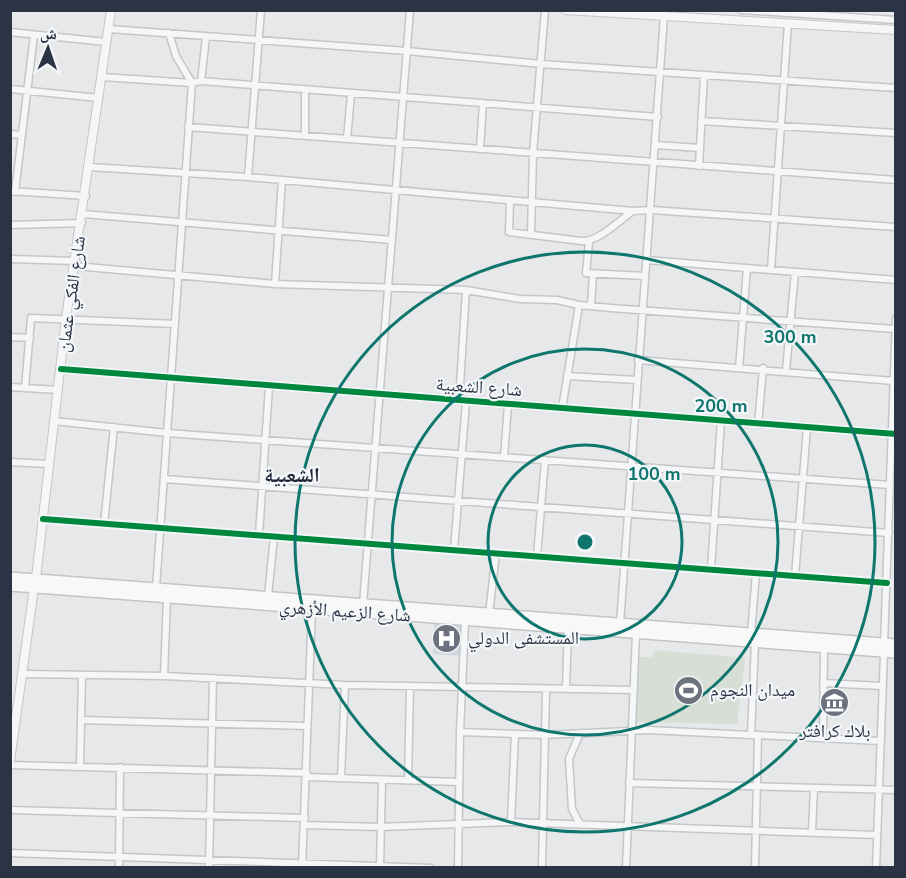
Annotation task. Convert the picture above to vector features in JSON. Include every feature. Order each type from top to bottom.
[{"type":"main road","name":"شارع الزعيم الأزهري","points":[[10,577],[35,583],[167,598],[636,634],[753,638],[825,650],[884,648],[896,644]]},
{"type":"main road","name":"شارع الزعيم الأزهري","points":[[10,586],[35,583],[268,596],[884,648],[896,654]]},
{"type":"street","name":"شارع الفكي عثمان","points":[[10,763],[35,583],[66,318],[86,196],[111,10]]},
{"type":"street","points":[[248,177],[261,10]]},
{"type":"street","points":[[363,604],[410,10]]},
{"type":"street","points":[[531,235],[533,153],[545,10]]},
{"type":"street","points":[[566,10],[664,16],[726,15],[788,23],[896,30]]},
{"type":"street","points":[[741,10],[896,20]]},
{"type":"street","points":[[620,624],[664,16]]},
{"type":"street","points":[[771,270],[788,23]]},
{"type":"street","points":[[108,29],[661,73],[896,88]]},
{"type":"street","points":[[10,32],[106,42]]},
{"type":"street","points":[[156,588],[192,83],[176,56],[170,33]]},
{"type":"street","points":[[34,35],[13,192],[86,196]]},
{"type":"street","points":[[201,81],[206,37]]},
{"type":"street","points":[[699,166],[704,75]]},
{"type":"street","points":[[102,76],[192,83],[201,81],[658,117]]},
{"type":"street","points":[[10,89],[99,98]]},
{"type":"street","points":[[305,90],[305,135]]},
{"type":"street","points":[[347,139],[351,94]]},
{"type":"street","points":[[480,149],[483,104]]},
{"type":"street","points":[[701,121],[896,133]]},
{"type":"street","points":[[188,127],[896,180]]},
{"type":"street","points":[[10,134],[22,135]]},
{"type":"street","points":[[656,146],[700,148]]},
{"type":"street","points":[[90,167],[397,189],[633,211],[651,210],[896,227]]},
{"type":"street","points":[[275,284],[282,180]]},
{"type":"street","points":[[510,201],[509,232],[589,242],[633,211]]},
{"type":"street","points":[[10,225],[82,219],[181,223],[392,240]]},
{"type":"street","points":[[589,242],[586,273],[645,276]]},
{"type":"street","points":[[10,259],[75,263],[178,277],[275,284],[466,290],[520,299],[557,300],[579,305],[895,329]]},
{"type":"street","points":[[647,260],[896,280]]},
{"type":"street","points":[[739,368],[747,268]]},
{"type":"street","points":[[786,370],[795,272]]},
{"type":"street","points":[[591,306],[594,274]]},
{"type":"street","points":[[454,550],[462,454],[466,290]]},
{"type":"street","points":[[562,409],[579,305]]},
{"type":"street","points":[[25,388],[31,318],[174,324]]},
{"type":"street","points":[[876,867],[896,318]]},
{"type":"street","points":[[10,337],[30,338]]},
{"type":"street","points":[[638,360],[763,368],[894,381]]},
{"type":"street","points":[[758,424],[763,368]]},
{"type":"street","name":"شارع الشعبية","points":[[61,369],[893,434]]},
{"type":"street","points":[[567,376],[637,380]]},
{"type":"street","points":[[259,535],[269,386]]},
{"type":"street","points":[[10,387],[58,390]]},
{"type":"street","points":[[504,457],[508,405]]},
{"type":"street","points":[[54,421],[167,433],[890,485]]},
{"type":"street","points":[[711,569],[721,421]]},
{"type":"street","points":[[104,524],[114,427]]},
{"type":"street","points":[[795,576],[807,428]]},
{"type":"street","points":[[537,556],[545,460]]},
{"type":"street","points":[[10,462],[49,464]]},
{"type":"street","points":[[164,479],[889,534]]},
{"type":"street","points":[[43,519],[887,583]]},
{"type":"street","points":[[268,596],[274,537]]},
{"type":"street","points":[[489,614],[496,553]]},
{"type":"street","points":[[755,867],[753,638],[756,573]]},
{"type":"street","points":[[164,676],[167,598]]},
{"type":"street","points":[[302,865],[312,609]]},
{"type":"street","points":[[458,867],[460,732],[465,621]]},
{"type":"street","points":[[566,689],[568,628]]},
{"type":"street","points":[[626,867],[636,634]]},
{"type":"street","points":[[823,738],[825,650]]},
{"type":"street","points":[[23,674],[164,676],[345,685],[634,690]]},
{"type":"street","points":[[80,766],[82,675]]},
{"type":"street","points":[[209,867],[213,678]]},
{"type":"street","points":[[823,683],[882,686]]},
{"type":"street","points":[[341,778],[345,685]]},
{"type":"street","points":[[408,781],[411,686]]},
{"type":"street","points":[[542,867],[546,689]]},
{"type":"street","points":[[81,720],[307,726]]},
{"type":"street","points":[[460,732],[545,735],[632,732],[880,741]]},
{"type":"street","points":[[580,733],[568,759],[572,809],[580,824]]},
{"type":"street","points":[[511,822],[515,734]]},
{"type":"street","points":[[10,763],[459,782]]},
{"type":"street","points":[[119,867],[120,767]]},
{"type":"street","points":[[380,866],[382,780]]},
{"type":"street","points":[[629,783],[896,790]]},
{"type":"street","points":[[812,831],[814,788]]},
{"type":"street","points":[[10,810],[210,816],[381,827],[511,822],[877,835]]},
{"type":"street","points":[[10,853],[210,859],[302,865],[431,867]]},
{"type":"shaded area","name":"المستشفى الدولي","points":[[434,620],[462,622],[461,656],[433,654]]},
{"type":"shaded area","name":"ميدان النجوم","points":[[655,650],[745,658],[737,724],[636,722],[638,657],[652,657]]},
{"type":"cycle path","points":[[61,369],[896,434]]},
{"type":"cycle path","points":[[43,519],[887,583]]},
{"type":"place","name":"المستشفى الدولي","points":[[447,638]]},
{"type":"place","name":"ميدان النجوم","points":[[689,690]]},
{"type":"place","name":"بلاك كرافتر","points":[[835,702]]},
{"type":"district","name":"الشعبية","points":[[292,475]]}]
